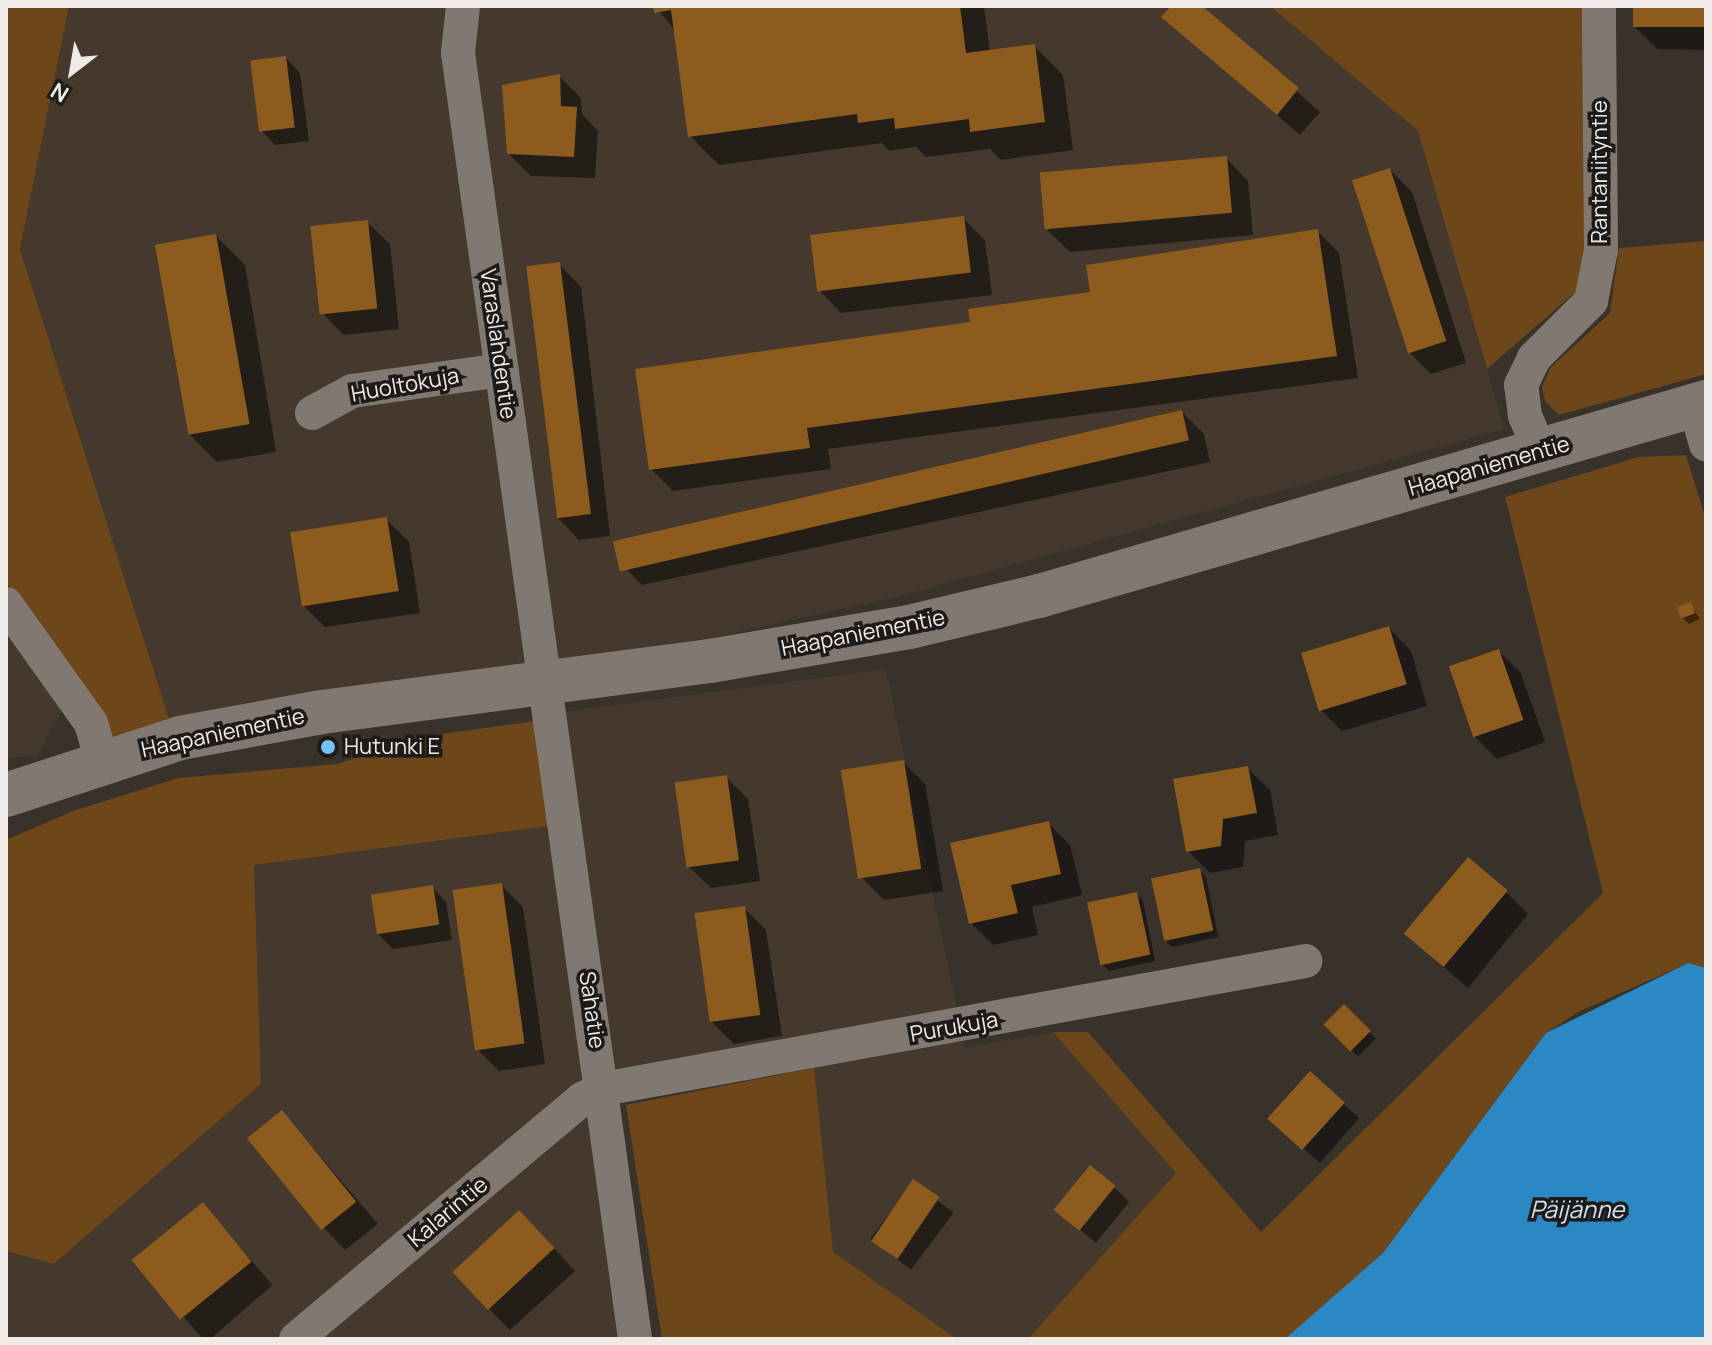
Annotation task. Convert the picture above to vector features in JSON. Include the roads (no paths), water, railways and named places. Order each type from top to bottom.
[{"type":"street","name":"Varaslahdentie","points":[[463,6],[458,53],[545,682]]},
{"type":"street","name":"Rantaniityntie","points":[[1540,451],[1525,416],[1521,385],[1534,358],[1591,301],[1601,250],[1599,6]]},
{"type":"street","name":"Huoltokuja","points":[[312,413],[352,391],[502,370]]},
{"type":"street","name":"Haapaniementie","points":[[6,795],[102,761],[180,738],[322,712],[909,627],[1039,596],[1540,451],[1702,417]]},
{"type":"street","points":[[6,604],[91,723],[102,761]]},
{"type":"street","name":"Sahatie","points":[[545,682],[635,1339]]},
{"type":"street","name":"Purukuja","points":[[603,1089],[1305,961]]},
{"type":"street","name":"Kalarintie","points":[[296,1339],[582,1099],[603,1089]]},
{"type":"water","name":"Päijänne","points":[[1688,963],[1706,968],[1706,1339],[1285,1339],[1383,1253],[1546,1033]]},
{"type":"place","name":"Hutunki E","points":[[328,747]]}]
